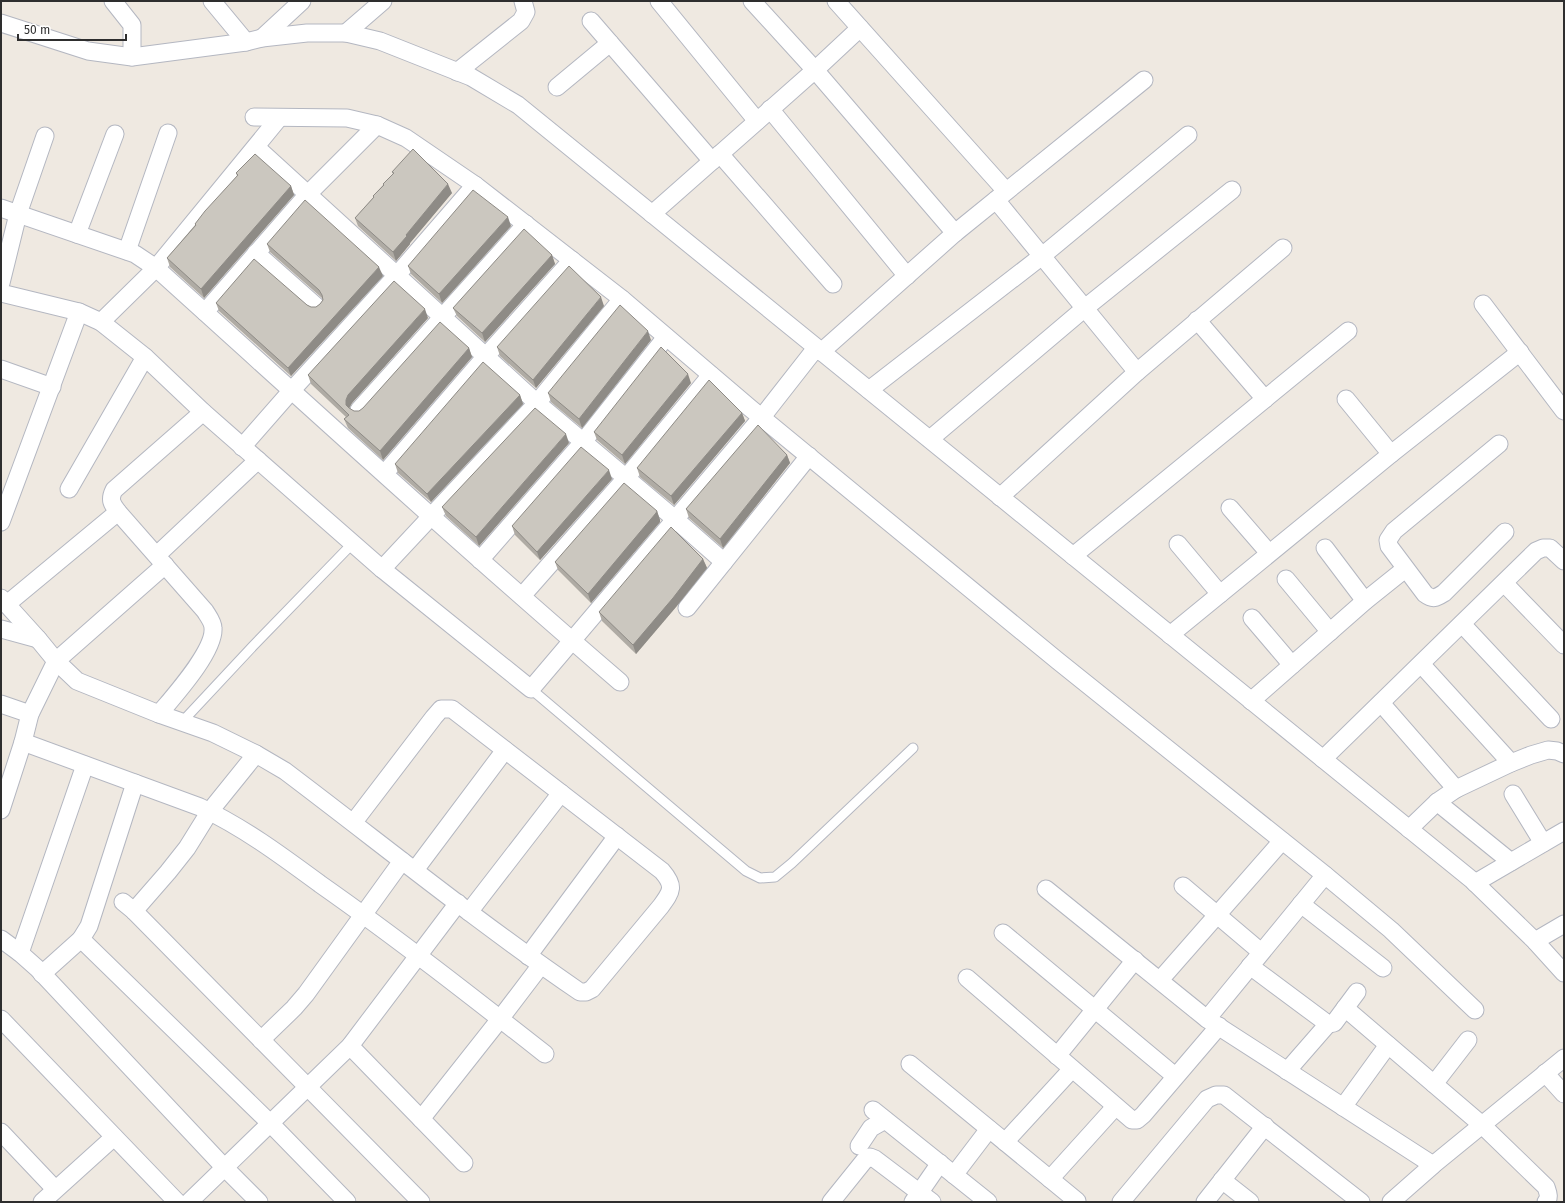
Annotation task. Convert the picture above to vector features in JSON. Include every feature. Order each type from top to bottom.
[{"type":"street","points":[[113,1],[132,25],[132,57]]},
{"type":"street","points":[[212,1],[246,42]]},
{"type":"street","points":[[262,38],[302,1]]},
{"type":"street","points":[[346,33],[383,1]]},
{"type":"street","points":[[457,72],[521,21],[526,12],[523,1]]},
{"type":"street","points":[[659,1],[757,121]]},
{"type":"street","points":[[752,1],[815,70],[955,233]]},
{"type":"street","points":[[836,1],[1001,195],[1042,256],[1137,372]]},
{"type":"street","points":[[591,21],[833,284]]},
{"type":"street","points":[[1,23],[88,51],[132,57],[246,42],[262,38],[307,33],[346,33],[380,41],[471,77],[518,105],[1475,883],[1535,941],[1564,973]]},
{"type":"street","points":[[652,214],[815,70],[860,28]]},
{"type":"street","points":[[557,87],[610,43]]},
{"type":"street","points":[[1,292],[79,312],[101,322],[146,358],[202,412],[382,569],[531,689],[818,350],[907,276],[955,233],[1144,80]]},
{"type":"street","points":[[770,109],[907,276]]},
{"type":"street","points":[[254,117],[347,118],[377,125],[406,138],[475,185],[622,299],[711,375],[1064,666],[1325,875],[1391,930],[1476,1010]]},
{"type":"street","points":[[101,322],[156,268],[279,118]]},
{"type":"street","points":[[205,312],[308,194],[377,125]]},
{"type":"street","points":[[127,251],[168,133]]},
{"type":"street","points":[[77,234],[115,134]]},
{"type":"street","points":[[869,390],[1042,256],[1188,135]]},
{"type":"street","points":[[1,283],[18,214],[45,136]]},
{"type":"street","points":[[256,147],[537,403],[724,562]]},
{"type":"street","points":[[242,447],[292,390],[397,276],[475,185]]},
{"type":"street","points":[[930,439],[1085,308],[1232,190]]},
{"type":"street","points":[[1,208],[135,254],[156,268],[431,514],[480,560],[620,682]]},
{"type":"street","points":[[359,410],[526,224]]},
{"type":"street","points":[[1000,497],[1137,372],[1283,248]]},
{"type":"street","points":[[256,253],[316,306]]},
{"type":"street","points":[[385,473],[486,356],[572,260]]},
{"type":"street","points":[[382,569],[431,514],[537,403],[622,299]]},
{"type":"street","points":[[1483,304],[1564,411]]},
{"type":"street","points":[[1,522],[79,312]]},
{"type":"street","points":[[1197,320],[1265,399]]},
{"type":"street","points":[[1073,556],[1348,331]]},
{"type":"street","points":[[480,560],[583,442],[666,337]]},
{"type":"street","points":[[1170,635],[1391,454],[1520,352]]},
{"type":"street","points":[[69,489],[146,358]]},
{"type":"street","points":[[1,369],[52,387]]},
{"type":"street","points":[[522,596],[626,478],[711,375]]},
{"type":"street","points":[[1346,399],[1391,454]]},
{"type":"street","points":[[159,714],[197,666],[208,648],[213,635],[214,626],[205,611],[118,512],[111,503],[111,496],[114,490],[202,412]]},
{"type":"street","points":[[1500,444],[1394,532],[1388,540],[1389,546],[1425,594],[1431,598],[1436,598],[1444,593],[1505,532]]},
{"type":"street","points":[[687,608],[809,456]]},
{"type":"street","points":[[1,810],[23,742],[30,714],[56,661],[161,560],[258,460]]},
{"type":"street","points":[[1230,508],[1269,553]]},
{"type":"street","points":[[118,512],[4,601],[56,661],[69,674],[82,683],[159,714],[213,733],[256,754],[285,771],[353,823],[409,865],[534,961],[580,992],[586,992],[592,989],[669,895],[671,887],[669,879],[662,871],[452,709],[441,709],[353,823]]},
{"type":"street","points":[[1178,544],[1220,594]]},
{"type":"street","points":[[1325,548],[1365,602]]},
{"type":"street","points":[[1323,759],[1536,551],[1543,548],[1550,548],[1564,561]]},
{"type":"street","points":[[1251,701],[1405,569]]},
{"type":"street","points":[[1286,579],[1330,632]]},
{"type":"street","points":[[1504,583],[1564,645]]},
{"type":"street","points":[[1252,618],[1292,665]]},
{"type":"street","points":[[1462,624],[1551,719]]},
{"type":"street","points":[[1,629],[38,639]]},
{"type":"street","points":[[1421,664],[1511,763]]},
{"type":"street","points":[[1381,703],[1456,788]]},
{"type":"street","points":[[1,704],[30,714]]},
{"type":"street","points":[[23,742],[210,811],[274,851],[363,914],[419,955],[545,1054]]},
{"type":"street","points":[[261,1040],[294,1008],[363,914],[409,865],[505,750]]},
{"type":"street","points":[[1409,829],[1437,802],[1456,788],[1511,763],[1548,750],[1558,750],[1564,754]]},
{"type":"street","points":[[256,754],[210,811],[187,848],[168,872],[129,906],[421,1202]]},
{"type":"street","points":[[20,953],[85,764]]},
{"type":"street","points":[[42,974],[81,939],[89,926],[135,783]]},
{"type":"street","points":[[189,1202],[350,1046],[419,955],[464,907],[561,793]]},
{"type":"street","points":[[1513,794],[1542,843]]},
{"type":"street","points":[[1437,802],[1511,862]]},
{"type":"street","points":[[1475,883],[1564,831]]},
{"type":"street","points":[[421,1119],[500,1019],[534,961],[617,836]]},
{"type":"street","points":[[1160,980],[1282,841]]},
{"type":"street","points":[[967,978],[1115,1107],[1132,1120],[1137,1120],[1175,1076],[1250,966],[1325,875]]},
{"type":"street","points":[[1183,886],[1262,952]]},
{"type":"street","points":[[1046,889],[1213,1022],[1433,1164]]},
{"type":"street","points":[[1301,904],[1382,968]]},
{"type":"street","points":[[1535,941],[1564,924]]},
{"type":"street","points":[[1003,933],[1175,1076]]},
{"type":"street","points":[[1,939],[20,953],[42,974],[224,1167],[259,1202]]},
{"type":"street","points":[[81,939],[270,1123],[346,1202]]},
{"type":"street","points":[[1057,1056],[1135,960]]},
{"type":"street","points":[[1250,966],[1328,1024]]},
{"type":"street","points":[[1287,1071],[1328,1024],[1334,1023],[1357,992]]},
{"type":"street","points":[[1345,1008],[1482,1125],[1546,1187],[1548,1194],[1548,1199],[1546,1202]]},
{"type":"street","points":[[1,1019],[177,1202]]},
{"type":"street","points":[[1434,1084],[1468,1040]]},
{"type":"street","points":[[1343,1107],[1388,1045]]},
{"type":"street","points":[[350,1046],[464,1163]]},
{"type":"street","points":[[1391,1202],[1433,1164],[1564,1058]]},
{"type":"street","points":[[910,1064],[1076,1201]]},
{"type":"street","points":[[1005,1142],[1072,1069]]},
{"type":"street","points":[[1545,1073],[1564,1094]]},
{"type":"street","points":[[1121,1202],[1207,1099],[1216,1095],[1224,1095],[1360,1202]]},
{"type":"street","points":[[1050,1179],[1115,1107]]},
{"type":"street","points":[[859,1146],[879,1115],[988,1202]]},
{"type":"street","points":[[1204,1202],[1265,1126]]},
{"type":"street","points":[[954,1174],[989,1129]]},
{"type":"street","points":[[1,1132],[55,1189]]},
{"type":"street","points":[[42,1202],[114,1137]]},
{"type":"street","points":[[831,1202],[864,1161],[870,1157],[875,1159],[922,1199],[940,1163]]},
{"type":"street","points":[[1222,1180],[1250,1202]]},
{"type":"lane","points":[[182,722],[253,646],[353,544]]},
{"type":"lane","points":[[531,689],[746,871],[760,878],[775,877],[792,863],[913,748]]},
{"type":"building","points":[[413,149],[448,184],[393,252],[355,218],[394,173],[392,172]]},
{"type":"building","points":[[255,154],[291,186],[201,289],[167,258],[196,225],[195,224],[205,211],[238,175],[236,173]]},
{"type":"building","points":[[473,190],[508,217],[439,294],[408,266]]},
{"type":"building","points":[[305,200],[379,267],[288,368],[216,303],[254,259],[307,305],[316,307],[320,304],[323,300],[319,290],[267,244]]},
{"type":"building","points":[[524,229],[552,255],[482,333],[453,308]]},
{"type":"building","points":[[569,266],[601,297],[533,380],[497,347]]},
{"type":"building","points":[[394,281],[425,309],[348,395],[346,405],[349,408],[354,411],[359,411],[363,408],[440,322],[469,348],[380,451],[344,419],[349,415],[308,375]]},
{"type":"building","points":[[620,305],[648,331],[579,419],[548,393]]},
{"type":"building","points":[[661,347],[688,374],[622,455],[594,432]]},
{"type":"building","points":[[483,362],[520,395],[427,494],[395,464]]},
{"type":"building","points":[[709,380],[742,413],[671,496],[637,468]]},
{"type":"building","points":[[535,408],[566,434],[476,537],[442,507]]},
{"type":"building","points":[[758,425],[787,455],[720,539],[686,509]]},
{"type":"building","points":[[581,447],[609,470],[537,552],[512,526]]},
{"type":"building","points":[[624,483],[657,511],[588,594],[555,562]]},
{"type":"building","points":[[671,527],[703,559],[673,598],[633,645],[599,612]]}]
